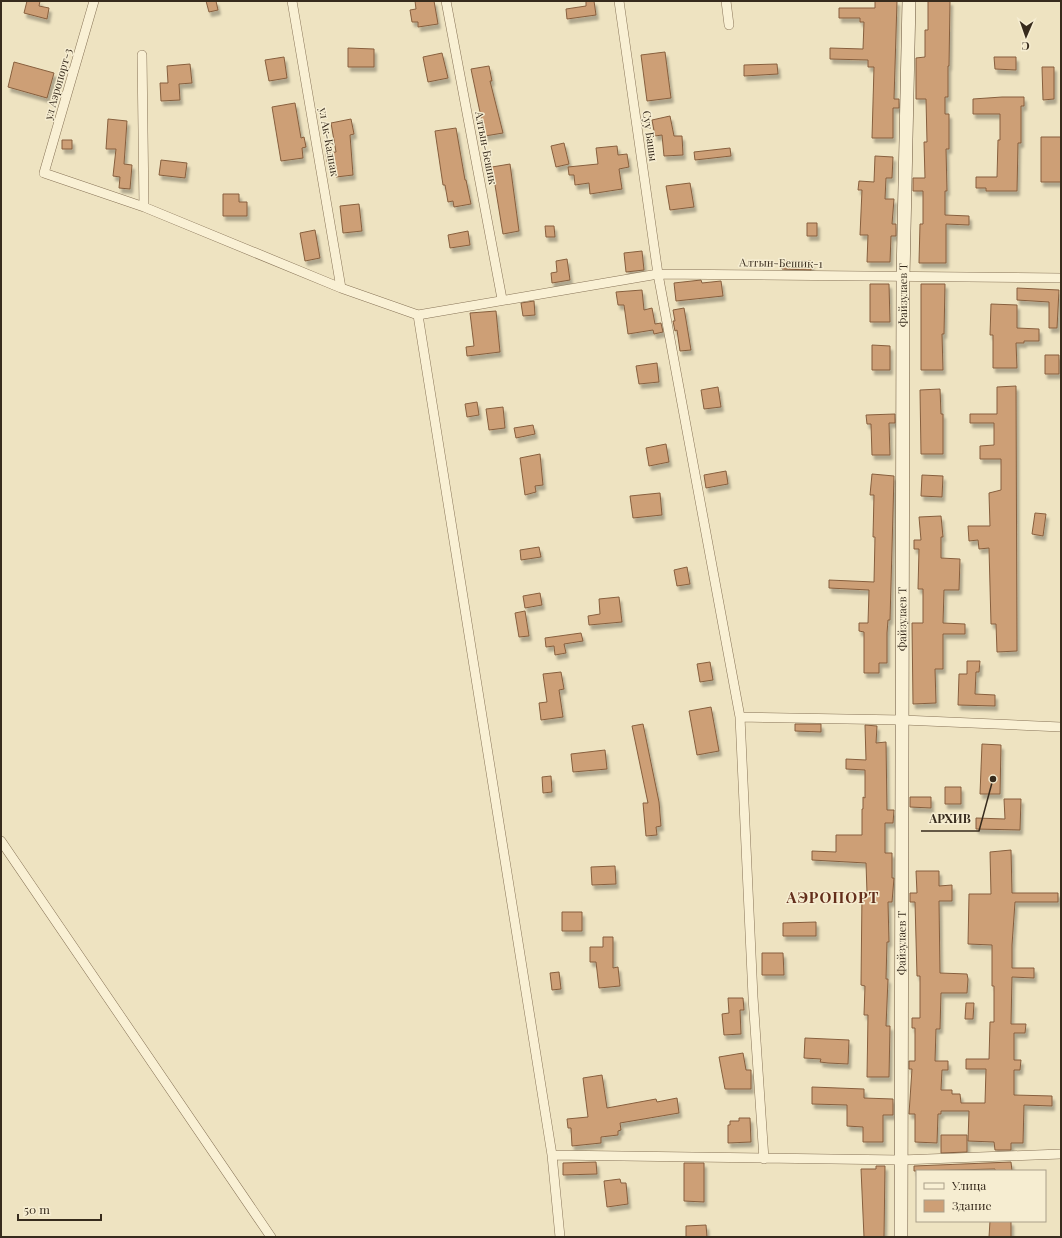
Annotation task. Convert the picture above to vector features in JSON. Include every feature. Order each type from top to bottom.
[{"type":"street","name":"ул Аэропорт-3","points":[[94,1],[44,173],[144,207]]},
{"type":"street","name":"ул Ак-Калпак","points":[[292,1],[341,288]]},
{"type":"street","name":"Алтын-Бешик","points":[[446,1],[502,300]]},
{"type":"street","name":"Суу Башы","points":[[619,1],[658,274],[740,717],[753,997],[764,1159]]},
{"type":"street","points":[[726,1],[729,25]]},
{"type":"street","name":"Файзулаев Т","points":[[901,1237],[903,277],[909,1]]},
{"type":"street","points":[[142,55],[144,207],[341,288],[418,315],[552,1155],[560,1237]]},
{"type":"street","name":"Алтын-Бешик-1","points":[[418,315],[658,274],[1061,278]]},
{"type":"street","points":[[740,717],[903,720],[1061,727]]},
{"type":"street","points":[[1,841],[271,1237]]},
{"type":"street","points":[[552,1155],[901,1160],[1061,1154]]},
{"type":"building","points":[[27,1],[40,1],[39,6],[49,8],[47,19],[24,13]]},
{"type":"building","points":[[206,1],[216,1],[218,10],[209,12]]},
{"type":"building","points":[[415,1],[434,1],[438,24],[418,27],[418,22],[412,22],[410,10],[416,9]]},
{"type":"building","points":[[586,1],[594,1],[596,15],[567,19],[566,9],[586,6]]},
{"type":"building","points":[[875,1],[897,1],[894,99],[899,99],[899,108],[893,108],[893,138],[872,138],[874,67],[868,67],[868,60],[830,59],[830,48],[863,49],[864,22],[860,22],[860,18],[839,18],[839,8],[875,8]]},
{"type":"building","points":[[928,1],[950,1],[948,97],[945,97],[945,114],[949,114],[949,149],[946,149],[947,191],[945,191],[945,215],[969,216],[969,225],[946,224],[946,263],[919,263],[920,224],[923,224],[923,191],[913,191],[913,178],[925,178],[924,142],[927,142],[926,99],[916,99],[916,58],[925,57],[925,30],[928,30]]},
{"type":"building","points":[[348,48],[374,49],[374,67],[348,67]]},
{"type":"building","points":[[665,52],[671,98],[647,101],[641,55]]},
{"type":"building","points":[[442,53],[448,78],[428,82],[423,57]]},
{"type":"building","points":[[284,57],[287,78],[269,81],[265,60]]},
{"type":"building","points":[[994,57],[1016,57],[1016,70],[995,69]]},
{"type":"building","points":[[14,62],[54,73],[47,98],[8,87]]},
{"type":"building","points":[[190,64],[192,83],[179,84],[180,100],[161,101],[160,83],[168,83],[167,66]]},
{"type":"building","points":[[777,64],[778,74],[744,76],[744,65]]},
{"type":"building","points":[[489,66],[492,81],[490,81],[503,133],[485,136],[471,69]]},
{"type":"building","points":[[1042,67],[1054,67],[1054,99],[1043,100]]},
{"type":"building","points":[[1024,97],[1024,106],[1021,106],[1021,143],[1018,143],[1017,191],[986,191],[986,188],[976,188],[976,177],[997,177],[998,140],[1000,140],[1000,114],[973,114],[973,99]]},
{"type":"building","points":[[295,103],[301,138],[304,137],[306,147],[302,148],[303,158],[281,161],[272,107]]},
{"type":"building","points":[[670,116],[674,136],[682,136],[683,155],[664,156],[662,135],[655,136],[652,120]]},
{"type":"building","points":[[108,119],[127,121],[124,164],[132,165],[130,189],[119,188],[120,177],[113,176],[116,149],[106,149]]},
{"type":"building","points":[[351,119],[354,134],[350,135],[353,175],[336,177],[334,162],[327,162],[326,153],[336,152],[331,123]]},
{"type":"building","points":[[456,128],[465,180],[471,204],[454,207],[453,201],[448,202],[445,185],[443,185],[435,131]]},
{"type":"building","points":[[1041,137],[1061,137],[1061,182],[1041,182]]},
{"type":"building","points":[[62,140],[72,140],[72,149],[62,149]]},
{"type":"building","points":[[564,143],[569,164],[556,167],[551,146]]},
{"type":"building","points":[[617,146],[618,155],[627,154],[629,167],[619,169],[622,189],[590,194],[589,183],[575,185],[574,175],[569,175],[568,167],[598,164],[596,148]]},
{"type":"building","points":[[730,148],[731,156],[695,160],[694,152]]},
{"type":"building","points":[[875,156],[893,157],[892,178],[886,178],[885,199],[894,199],[892,224],[896,224],[896,236],[891,236],[890,262],[867,262],[868,235],[860,235],[862,190],[858,190],[859,181],[874,182]]},
{"type":"building","points":[[161,160],[187,163],[185,178],[159,175]]},
{"type":"building","points":[[510,164],[519,231],[503,234],[492,167]]},
{"type":"building","points":[[690,183],[694,207],[670,210],[666,186]]},
{"type":"building","points":[[223,194],[239,194],[239,202],[247,202],[247,216],[223,216]]},
{"type":"building","points":[[359,204],[362,231],[343,233],[340,206]]},
{"type":"building","points":[[807,223],[817,223],[817,236],[807,236]]},
{"type":"building","points":[[545,226],[554,226],[555,237],[546,237]]},
{"type":"building","points":[[315,230],[320,258],[305,261],[300,233]]},
{"type":"building","points":[[468,231],[470,245],[450,248],[448,235]]},
{"type":"building","points":[[642,251],[644,270],[626,272],[624,253]]},
{"type":"building","points":[[567,259],[570,280],[552,283],[551,273],[557,272],[556,261]]},
{"type":"building","points":[[782,261],[811,261],[811,270],[782,269]]},
{"type":"building","points":[[701,280],[702,283],[721,281],[723,296],[676,301],[674,283]]},
{"type":"building","points":[[870,284],[889,284],[890,322],[870,322]]},
{"type":"building","points":[[921,284],[945,284],[944,334],[942,334],[943,370],[921,370]]},
{"type":"building","points":[[1017,288],[1059,290],[1057,328],[1049,328],[1049,302],[1017,300]]},
{"type":"building","points":[[642,290],[644,310],[652,308],[655,324],[661,323],[663,332],[654,334],[653,330],[628,334],[624,305],[618,305],[616,292]]},
{"type":"building","points":[[534,301],[535,315],[523,316],[521,303]]},
{"type":"building","points":[[991,304],[1017,305],[1017,328],[1039,329],[1039,341],[1024,341],[1024,343],[1016,343],[1017,368],[993,368],[993,335],[990,335]]},
{"type":"building","points":[[684,308],[691,350],[680,351],[677,330],[675,331],[673,321],[675,321],[673,310]]},
{"type":"building","points":[[496,311],[500,352],[467,356],[466,347],[474,346],[470,313]]},
{"type":"building","points":[[872,345],[890,346],[890,370],[872,370]]},
{"type":"building","points":[[1045,355],[1059,355],[1059,374],[1045,374]]},
{"type":"building","points":[[657,363],[659,382],[639,384],[636,366]]},
{"type":"building","points":[[1016,386],[1017,651],[997,652],[996,624],[991,624],[989,548],[979,549],[978,540],[969,541],[968,526],[990,526],[989,493],[1001,490],[1001,459],[980,459],[980,446],[994,445],[994,423],[970,423],[970,414],[997,414],[997,387]]},
{"type":"building","points":[[718,387],[721,407],[704,409],[701,390]]},
{"type":"building","points":[[940,389],[941,414],[943,414],[943,454],[921,454],[920,390]]},
{"type":"building","points":[[477,402],[479,415],[467,417],[465,404]]},
{"type":"building","points":[[503,407],[505,428],[489,430],[486,409]]},
{"type":"building","points":[[895,414],[895,423],[889,423],[890,455],[872,455],[871,424],[867,424],[866,415]]},
{"type":"building","points":[[533,425],[535,434],[516,438],[514,428]]},
{"type":"building","points":[[666,444],[669,462],[649,466],[646,448]]},
{"type":"building","points":[[540,454],[543,485],[535,486],[536,492],[525,495],[520,458]]},
{"type":"building","points":[[726,471],[728,484],[706,488],[704,475]]},
{"type":"building","points":[[872,474],[894,476],[890,620],[888,620],[887,633],[887,663],[879,663],[879,673],[864,673],[864,632],[859,631],[859,623],[868,623],[869,590],[829,588],[829,580],[874,582],[874,495],[870,495]]},
{"type":"building","points":[[922,475],[943,476],[942,497],[921,496]]},
{"type":"building","points":[[660,493],[662,515],[633,518],[630,496]]},
{"type":"building","points":[[1035,513],[1046,514],[1043,536],[1032,534]]},
{"type":"building","points":[[941,516],[943,537],[941,537],[941,558],[960,559],[959,590],[944,590],[943,623],[965,624],[965,634],[943,634],[943,669],[935,669],[936,703],[913,704],[912,623],[923,623],[923,589],[918,589],[919,549],[914,549],[914,540],[921,540],[919,517]]},
{"type":"building","points":[[539,547],[541,557],[521,560],[520,550]]},
{"type":"building","points":[[687,567],[690,584],[677,586],[674,570]]},
{"type":"building","points":[[540,593],[542,605],[525,608],[523,596]]},
{"type":"building","points":[[619,597],[622,622],[589,625],[588,616],[600,614],[599,599]]},
{"type":"building","points":[[525,611],[529,636],[519,637],[515,613]]},
{"type":"building","points":[[581,633],[583,641],[564,644],[566,653],[555,655],[554,646],[546,647],[545,638]]},
{"type":"building","points":[[967,661],[980,661],[979,672],[976,672],[975,694],[995,695],[995,706],[958,705],[959,674],[967,674]]},
{"type":"building","points":[[710,662],[713,680],[700,682],[697,664]]},
{"type":"building","points":[[561,672],[564,689],[559,690],[563,717],[541,720],[539,703],[547,702],[543,674]]},
{"type":"building","points":[[711,707],[719,751],[697,755],[689,711]]},
{"type":"building","points":[[643,724],[659,802],[661,826],[656,827],[657,835],[646,836],[643,803],[648,803],[632,726]]},
{"type":"building","points":[[795,724],[821,724],[821,732],[795,731]]},
{"type":"building","points":[[865,725],[877,726],[876,743],[886,742],[887,810],[894,810],[893,823],[885,823],[885,853],[892,853],[892,878],[894,878],[892,902],[888,902],[889,942],[887,942],[886,979],[888,979],[886,1026],[890,1026],[889,1077],[867,1077],[868,1015],[864,1015],[865,986],[861,985],[862,893],[867,893],[866,863],[812,860],[812,851],[836,852],[836,835],[862,835],[863,797],[865,798],[865,770],[846,769],[846,759],[866,760]]},
{"type":"building","points":[[982,744],[1001,745],[1000,794],[980,794]]},
{"type":"building","points":[[605,750],[607,769],[573,772],[571,754]]},
{"type":"building","points":[[551,776],[552,792],[543,793],[542,777]]},
{"type":"building","points":[[945,787],[961,787],[961,804],[945,804]]},
{"type":"building","points":[[910,797],[931,797],[931,808],[910,807]]},
{"type":"building","points":[[1004,799],[1021,799],[1020,830],[976,829],[976,818],[1005,819]]},
{"type":"building","points":[[1011,850],[1012,893],[1058,893],[1058,902],[1015,902],[1012,945],[1012,968],[1034,968],[1034,978],[1012,977],[1011,1024],[1026,1024],[1025,1033],[1014,1033],[1014,1060],[1021,1060],[1020,1070],[1014,1070],[1014,1095],[1052,1096],[1052,1106],[1024,1105],[1023,1143],[1011,1143],[1011,1150],[995,1150],[994,1142],[968,1141],[969,1111],[941,1111],[941,1114],[938,1114],[937,1143],[915,1142],[915,1114],[909,1114],[912,1069],[909,1069],[909,1061],[915,1061],[915,1028],[912,1028],[912,1018],[920,1018],[920,976],[917,976],[915,902],[910,902],[910,893],[917,893],[916,871],[939,871],[939,886],[952,885],[952,901],[939,901],[940,973],[967,974],[968,979],[967,993],[941,993],[940,1029],[936,1029],[935,1061],[948,1061],[948,1070],[942,1070],[941,1090],[952,1090],[952,1094],[960,1094],[961,1103],[985,1103],[986,1069],[966,1069],[966,1059],[989,1059],[990,1022],[994,1022],[992,945],[968,944],[969,894],[991,894],[990,852]]},
{"type":"building","points":[[615,866],[616,884],[592,885],[591,867]]},
{"type":"building","points":[[562,912],[582,912],[582,931],[562,931]]},
{"type":"building","points":[[816,922],[816,936],[783,936],[783,923]]},
{"type":"building","points":[[603,937],[613,937],[613,968],[618,967],[620,986],[599,988],[596,962],[590,962],[590,947],[603,947]]},
{"type":"building","points":[[762,953],[783,953],[784,975],[762,975]]},
{"type":"building","points":[[559,972],[561,989],[552,990],[550,973]]},
{"type":"building","points":[[728,998],[743,998],[744,1010],[740,1010],[741,1034],[724,1035],[722,1014],[729,1013]]},
{"type":"building","points":[[966,1003],[974,1003],[973,1019],[965,1019]]},
{"type":"building","points":[[805,1038],[849,1040],[848,1064],[820,1062],[821,1059],[804,1058]]},
{"type":"building","points":[[743,1053],[746,1070],[751,1070],[751,1089],[725,1089],[719,1057]]},
{"type":"building","points":[[602,1075],[607,1108],[656,1099],[657,1102],[677,1098],[679,1113],[620,1123],[621,1130],[618,1131],[618,1135],[601,1137],[601,1143],[572,1146],[571,1128],[568,1128],[567,1119],[588,1117],[583,1078]]},
{"type":"building","points":[[812,1087],[864,1089],[864,1098],[893,1099],[893,1115],[883,1115],[883,1142],[863,1142],[863,1127],[847,1126],[847,1105],[812,1104]]},
{"type":"building","points":[[739,1118],[750,1118],[751,1142],[728,1143],[728,1125],[730,1125],[730,1121],[739,1121]]},
{"type":"building","points":[[941,1135],[967,1135],[967,1152],[941,1153]]},
{"type":"building","points":[[596,1162],[597,1174],[563,1175],[563,1163]]},
{"type":"building","points":[[1011,1162],[1012,1170],[914,1171],[914,1166]]},
{"type":"building","points":[[684,1163],[704,1163],[704,1202],[684,1201]]},
{"type":"building","points":[[876,1166],[885,1166],[884,1237],[864,1237],[861,1169],[876,1169]]},
{"type":"building","points":[[620,1179],[621,1183],[626,1183],[628,1204],[607,1207],[604,1181]]},
{"type":"building","points":[[990,1222],[1011,1222],[1011,1237],[989,1237]]},
{"type":"building","points":[[706,1225],[707,1237],[686,1237],[686,1226]]},
{"type":"place","name":"АРХИВ","points":[[993,779]]},
{"type":"district","name":"АЭРОПОРТ","points":[[833,898]]}]
